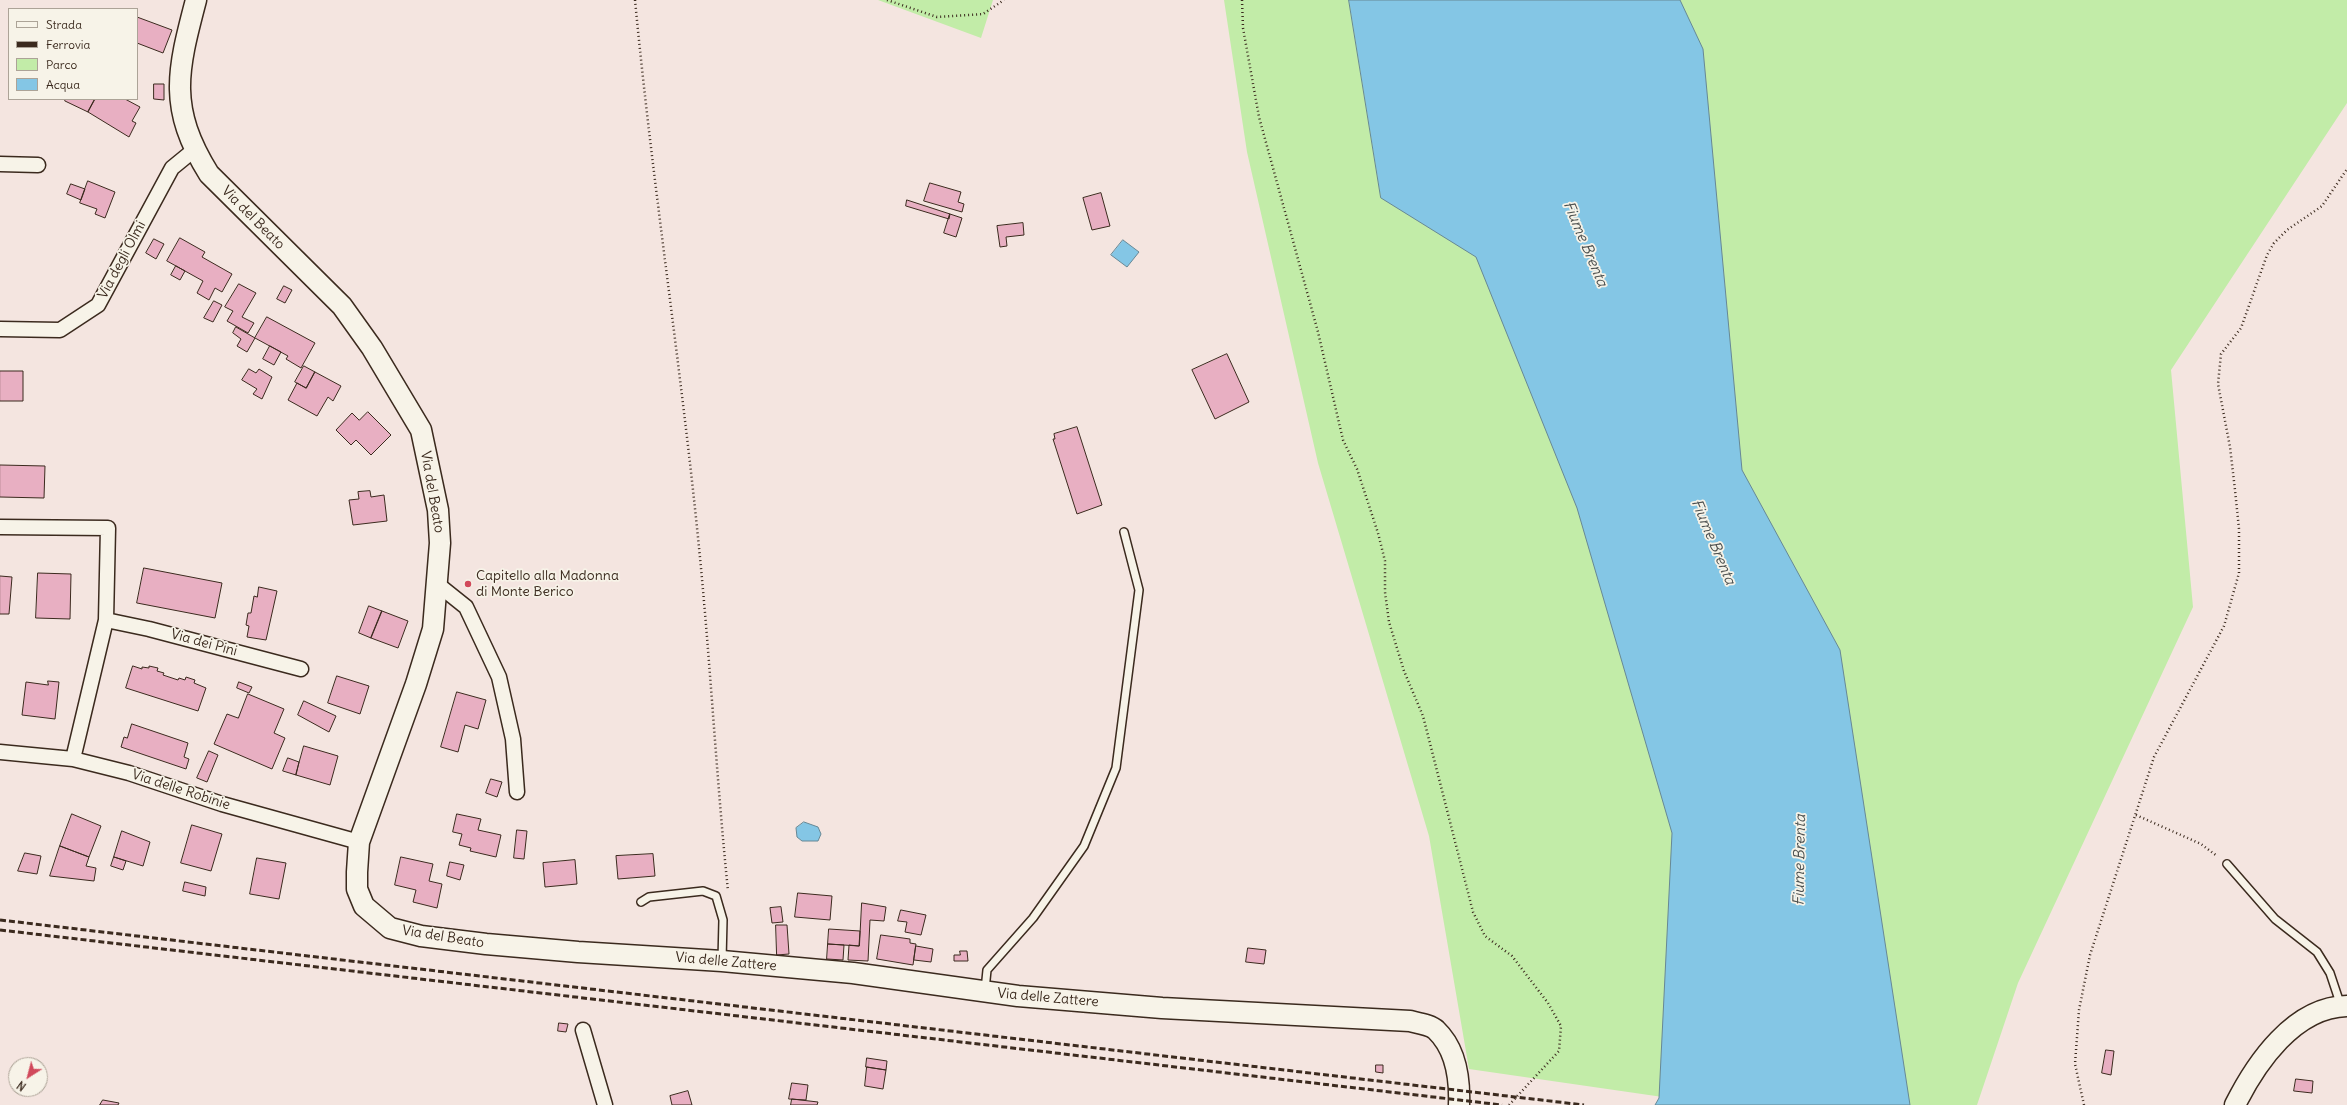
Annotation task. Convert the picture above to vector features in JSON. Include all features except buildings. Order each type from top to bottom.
[{"type":"street","name":"Via del Beato","points":[[196,0],[181,58],[179,88],[182,116],[194,150],[209,174],[342,306],[372,348],[421,430],[438,510],[440,543],[432,629],[359,842],[357,872],[360,894],[364,906],[390,928],[421,936],[578,952]]},
{"type":"street","name":"Via degli Olmi","points":[[0,329],[60,330],[98,305],[172,168],[194,150]]},
{"type":"street","points":[[0,164],[38,165]]},
{"type":"street","points":[[0,527],[108,528],[106,620],[73,759]]},
{"type":"street","points":[[436,583],[466,607],[498,676],[513,739],[517,792]]},
{"type":"street","name":"Via dei Pini","points":[[106,620],[149,629],[301,669]]},
{"type":"street","name":"Via delle Robinie","points":[[0,752],[73,759],[129,773],[222,804],[359,842]]},
{"type":"street","name":"Via delle Zattere","points":[[578,952],[722,960],[854,974],[984,992],[1162,1008],[1410,1020],[1435,1029],[1447,1044],[1458,1072],[1459,1105]]},
{"type":"street","points":[[2236,1105],[2247,1082],[2267,1054],[2285,1035],[2310,1016],[2345,1002]]},
{"type":"street","points":[[584,1030],[605,1105]]},
{"type":"lane","points":[[984,992],[987,970],[1033,918],[1084,846],[1116,768],[1138,590],[1124,532]]},
{"type":"lane","points":[[2227,864],[2275,919],[2317,952],[2345,1002]]},
{"type":"lane","points":[[641,902],[649,897],[703,891],[716,896],[722,920],[722,960]]},
{"type":"path","points":[[635,0],[648,132],[701,568],[719,801],[729,898],[722,920]]},
{"type":"path","points":[[887,0],[937,17],[983,14],[1004,0]]},
{"type":"path","points":[[1242,0],[1243,28],[1259,117],[1318,332],[1343,440],[1357,469],[1378,534],[1384,561],[1385,592],[1389,622],[1404,671],[1423,716],[1473,912],[1485,936],[1512,956],[1548,1003],[1561,1026],[1559,1051],[1509,1105]]},
{"type":"path","points":[[2084,1105],[2075,1064],[2079,1010],[2090,955],[2154,757],[2224,626],[2239,573],[2239,529],[2234,483],[2218,384],[2221,354],[2241,328],[2267,255],[2274,243],[2287,230],[2322,206],[2347,169]]},
{"type":"path","points":[[2136,815],[2201,844],[2227,864]]},
{"type":"green space","points":[[878,0],[993,0],[981,38]]},
{"type":"green space","points":[[1224,0],[2347,0],[2347,103],[2171,370],[2193,607],[2018,983],[1977,1105],[1718,1105],[1469,1069],[1429,836],[1318,463],[1247,152]]},
{"type":"water","name":"Fiume Brenta","points":[[1349,0],[1680,0],[1703,49],[1742,470],[1840,650],[1910,1105],[1655,1105],[1659,1098],[1672,833],[1577,508],[1476,257],[1381,198]]},
{"type":"water","points":[[1123,240],[1139,252],[1127,267],[1111,255]]},
{"type":"water","points":[[804,822],[818,827],[821,834],[818,841],[802,841],[797,837],[796,828]]},
{"type":"railway","points":[[0,920],[1584,1105]]},
{"type":"railway","points":[[0,930],[1502,1105]]},
{"type":"place","name":"Capitello alla Madonna di Monte Berico","points":[[468,584]]}]
